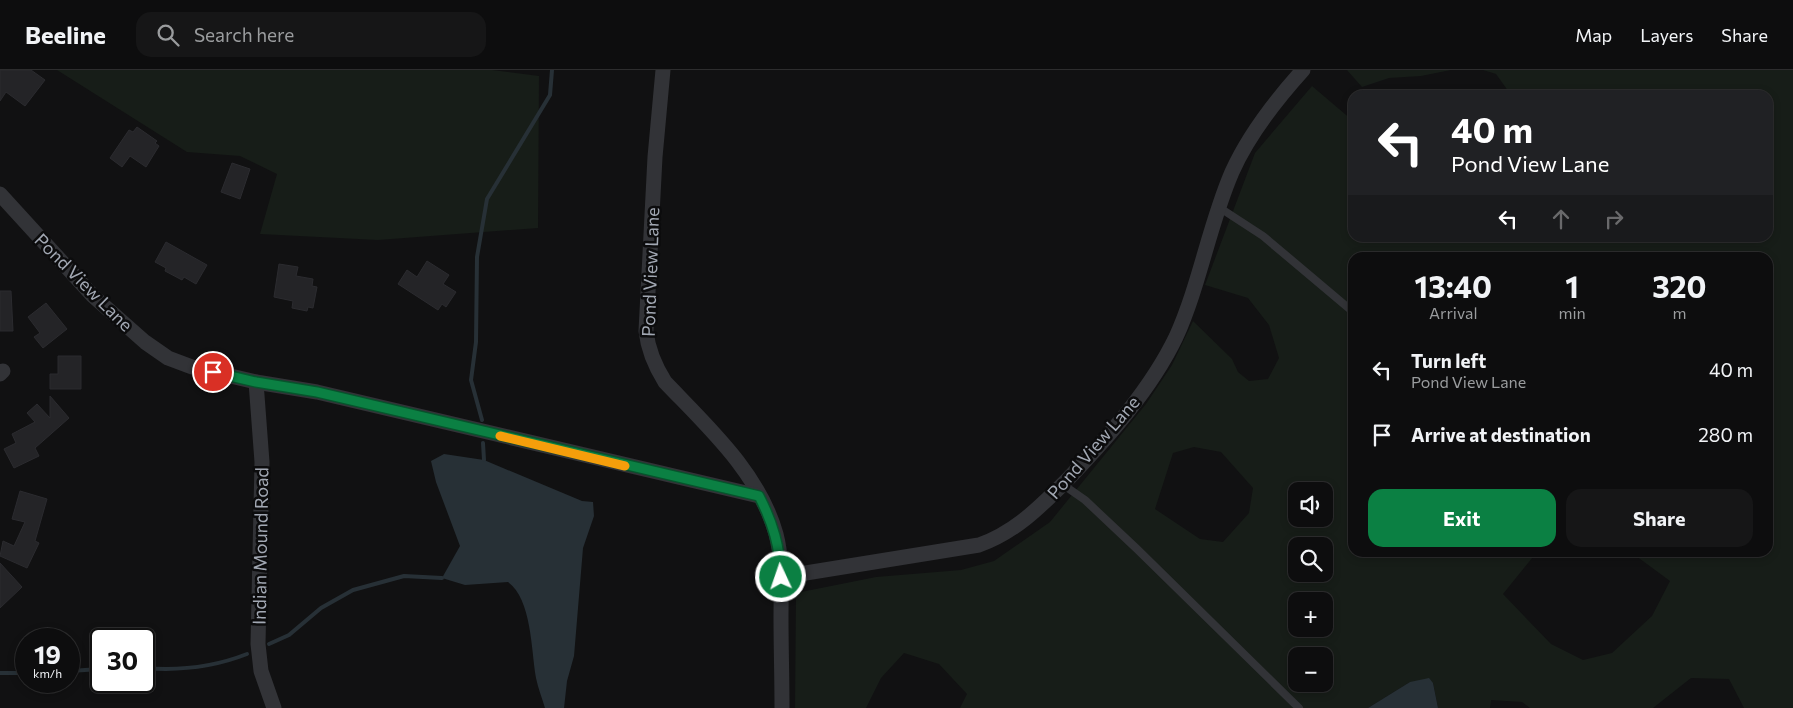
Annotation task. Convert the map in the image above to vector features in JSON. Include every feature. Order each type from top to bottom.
[{"type":"street","name":"Pond View Lane","points":[[663,70],[654,176],[646,331],[648,344],[658,370],[666,382],[735,457],[759,496],[776,533],[781,577],[979,545],[1005,534],[1027,518],[1062,484],[1113,428],[1162,361],[1186,311],[1220,208],[1243,149],[1266,115],[1303,70]]},
{"type":"street","name":"Pond View Lane","points":[[0,194],[93,296],[145,342],[168,358],[186,365],[256,382],[317,392],[759,496]]},
{"type":"street","name":"Indian Mound Road","points":[[256,382],[262,462],[258,644],[261,671],[274,708]]},
{"type":"street","points":[[781,577],[782,708]]},
{"type":"lane","points":[[1220,208],[1263,236],[1348,307]]},
{"type":"lane","points":[[1062,484],[1085,500],[1137,549],[1299,708]]},
{"type":"shaded area","points":[[57,70],[492,70],[539,76],[538,228],[378,240],[260,234],[277,174],[240,156],[187,152]]},
{"type":"shaded area","points":[[1347,70],[1451,70],[1421,76],[1389,78],[1362,87]]},
{"type":"shaded area","points":[[1483,70],[1793,70],[1793,708],[1744,708],[1729,679],[1691,678],[1653,708],[1530,708],[1522,702],[1491,700],[1490,708],[1438,708],[1433,683],[1410,682],[1368,708],[960,708],[967,694],[939,664],[904,653],[881,678],[866,708],[795,708],[796,593],[876,577],[961,570],[994,561],[1050,522],[1146,404],[1172,365],[1193,321],[1232,359],[1238,372],[1249,381],[1268,379],[1279,358],[1269,325],[1248,298],[1205,285],[1255,153],[1312,86],[1348,117],[1348,242],[1773,242],[1773,90],[1507,90],[1496,74]],"holes":[[[1194,447],[1221,452],[1253,488],[1249,513],[1223,542],[1200,539],[1155,509],[1173,453]]]},
{"type":"shaded area","points":[[444,454],[484,460],[582,501],[593,502],[594,516],[583,548],[574,656],[567,681],[564,708],[545,708],[536,678],[526,613],[516,590],[508,582],[465,585],[442,578],[460,546],[436,482],[431,461]]},
{"type":"shaded area","points":[[1429,678],[1433,683],[1438,708],[1368,708],[1410,682]]},
{"type":"building","points":[[0,70],[31,70],[45,80],[25,106],[6,92],[0,101]]},
{"type":"building","points":[[137,127],[157,141],[155,143],[159,146],[146,167],[130,156],[122,167],[110,158],[129,130],[133,132]]},
{"type":"building","points":[[232,163],[250,169],[240,199],[221,192]]},
{"type":"building","points":[[166,242],[207,265],[196,284],[184,277],[182,280],[165,271],[166,268],[155,262]]},
{"type":"building","points":[[427,261],[449,275],[443,284],[456,292],[446,307],[442,304],[438,310],[398,284],[407,270],[417,277]]},
{"type":"building","points":[[279,264],[298,267],[296,276],[313,279],[312,286],[317,287],[313,308],[308,307],[307,311],[292,308],[293,301],[274,297]]},
{"type":"building","points":[[0,291],[11,291],[13,331],[0,331]]},
{"type":"building","points":[[46,303],[67,329],[43,348],[34,337],[40,333],[28,317]]},
{"type":"building","points":[[58,356],[81,356],[81,389],[50,389],[50,374],[58,374]]},
{"type":"building","points":[[50,396],[69,418],[35,448],[39,456],[14,468],[4,449],[16,443],[12,434],[35,422],[27,413],[37,404],[50,418]]},
{"type":"building","points":[[20,491],[47,499],[35,541],[39,543],[27,568],[0,556],[3,541],[14,546],[25,522],[12,519]]},
{"type":"building","points":[[0,563],[22,587],[0,608]]},
{"type":"waterway","points":[[482,420],[471,380],[476,342],[477,257],[487,199],[550,95],[552,70]]},
{"type":"waterway","points":[[483,443],[484,460]]},
{"type":"waterway","points":[[269,644],[289,635],[321,608],[353,590],[404,576],[442,578]]},
{"type":"waterway","points":[[155,668],[197,667],[247,654]]},
{"type":"waterway","points":[[80,670],[90,670]]},
{"type":"waterway","points":[[0,673],[15,673]]},
{"type":"slow traffic","points":[[500,436],[625,466]]},
{"type":"route","points":[[213,372],[237,376],[256,382],[317,392],[759,496],[776,533],[781,577]]}]
